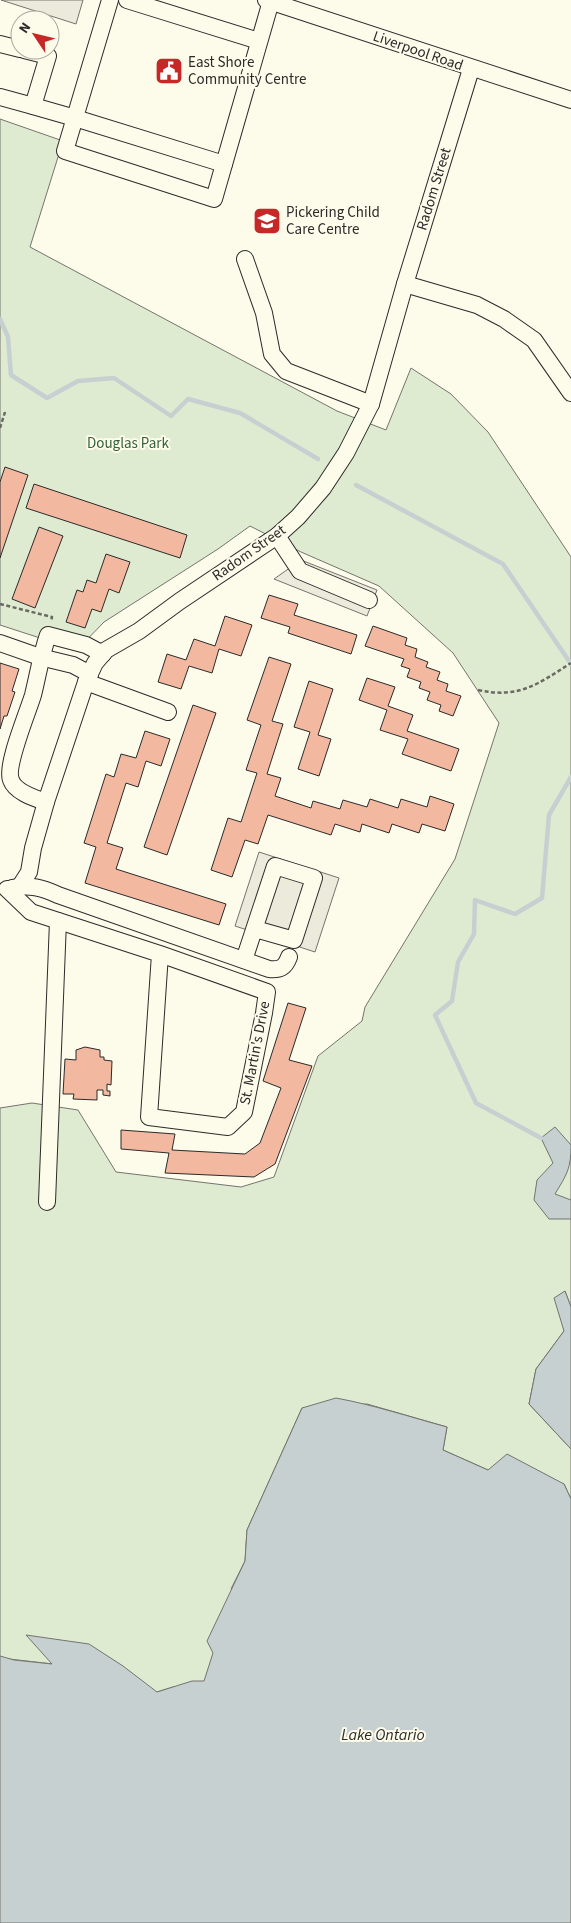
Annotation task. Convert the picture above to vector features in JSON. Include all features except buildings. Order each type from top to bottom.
[{"type":"street","points":[[110,0],[65,151],[214,198],[269,1]]},
{"type":"street","points":[[127,0],[259,41]]},
{"type":"street","name":"Liverpool Road","points":[[269,1],[471,69],[571,100]]},
{"type":"street","points":[[33,106],[47,60]]},
{"type":"street","name":"Radom Street","points":[[9,887],[29,872],[33,848],[46,802],[88,678],[95,663],[106,650],[139,631],[277,536],[298,517],[323,488],[346,453],[371,404],[471,69]]},
{"type":"street","points":[[0,97],[224,164]]},
{"type":"street","points":[[245,259],[264,313],[272,354],[286,371],[371,404]]},
{"type":"street","points":[[406,284],[477,305],[504,319],[534,340],[570,388]]},
{"type":"street","points":[[277,536],[300,571],[369,600]]},
{"type":"street","points":[[46,802],[29,796],[13,784],[10,777],[11,763],[33,695],[40,657],[48,635],[86,645],[102,654]]},
{"type":"street","points":[[0,643],[73,666],[88,678],[168,712]]},
{"type":"street","points":[[244,960],[275,866],[314,878],[294,940],[255,929]]},
{"type":"street","points":[[9,887],[42,888],[269,969],[279,970],[286,964],[289,957]]},
{"type":"street","name":"St. Martin's Drive","points":[[9,887],[31,912],[160,954],[266,992],[264,1013],[244,1112],[228,1127],[149,1117],[160,954]]},
{"type":"street","points":[[47,1202],[58,921]]},
{"type":"path","points":[[0,428],[5,412]]},
{"type":"path","points":[[0,604],[52,617],[48,635]]},
{"type":"path","points":[[478,690],[494,694],[527,690],[571,663]]},
{"type":"green space","name":"Douglas Park","points":[[0,119],[63,141],[30,247],[337,411],[386,430],[411,368],[451,394],[488,432],[571,557],[571,1307],[565,1291],[564,1331],[536,1369],[529,1404],[571,1449],[571,1499],[564,1484],[488,1470],[443,1450],[447,1427],[367,1404],[302,1408],[247,1530],[245,1561],[231,1589],[343,1680],[173,1687],[157,1692],[53,1664],[0,1658],[0,1108],[32,1103],[78,1110],[116,1172],[241,1187],[274,1177],[318,1056],[362,1021],[365,1007],[455,859],[499,723],[453,653],[379,586],[301,552],[250,526],[218,549],[104,622],[77,650],[0,625]]},
{"type":"shaded area","points":[[1,0],[83,0],[76,24],[60,19],[60,10],[32,10]]},
{"type":"shaded area","points":[[301,560],[377,590],[367,616],[274,579]]},
{"type":"shaded area","points":[[259,852],[339,878],[315,952],[235,926]]},
{"type":"water","points":[[555,1127],[571,1145],[568,1171],[555,1194],[571,1200],[571,1219],[549,1219],[534,1200],[537,1180],[553,1163],[541,1138]]},
{"type":"water","points":[[565,1291],[571,1307],[571,1449],[529,1404],[536,1369],[564,1331],[554,1298]]},
{"type":"water","name":"Lake Ontario","points":[[336,1398],[447,1427],[443,1450],[488,1470],[507,1454],[564,1484],[571,1499],[571,1923],[0,1923],[0,1656],[14,1660],[52,1664],[26,1635],[89,1644],[123,1666],[157,1692],[192,1681],[204,1681],[213,1653],[207,1641],[245,1561],[247,1530],[302,1408]]},
{"type":"waterway","points":[[0,319],[8,337],[11,375],[47,398],[78,381],[114,378],[171,416],[188,399],[240,413],[318,459]]},
{"type":"waterway","points":[[356,485],[503,564],[571,664]]},
{"type":"waterway","points":[[541,1138],[476,1103],[435,1015],[452,1001],[458,962],[474,934],[475,900],[515,914],[542,898],[549,815],[571,777]]},
{"type":"place","name":"East Shore Community Centre","points":[[169,71]]},
{"type":"place","name":"Pickering Child Care Centre","points":[[267,221]]}]
